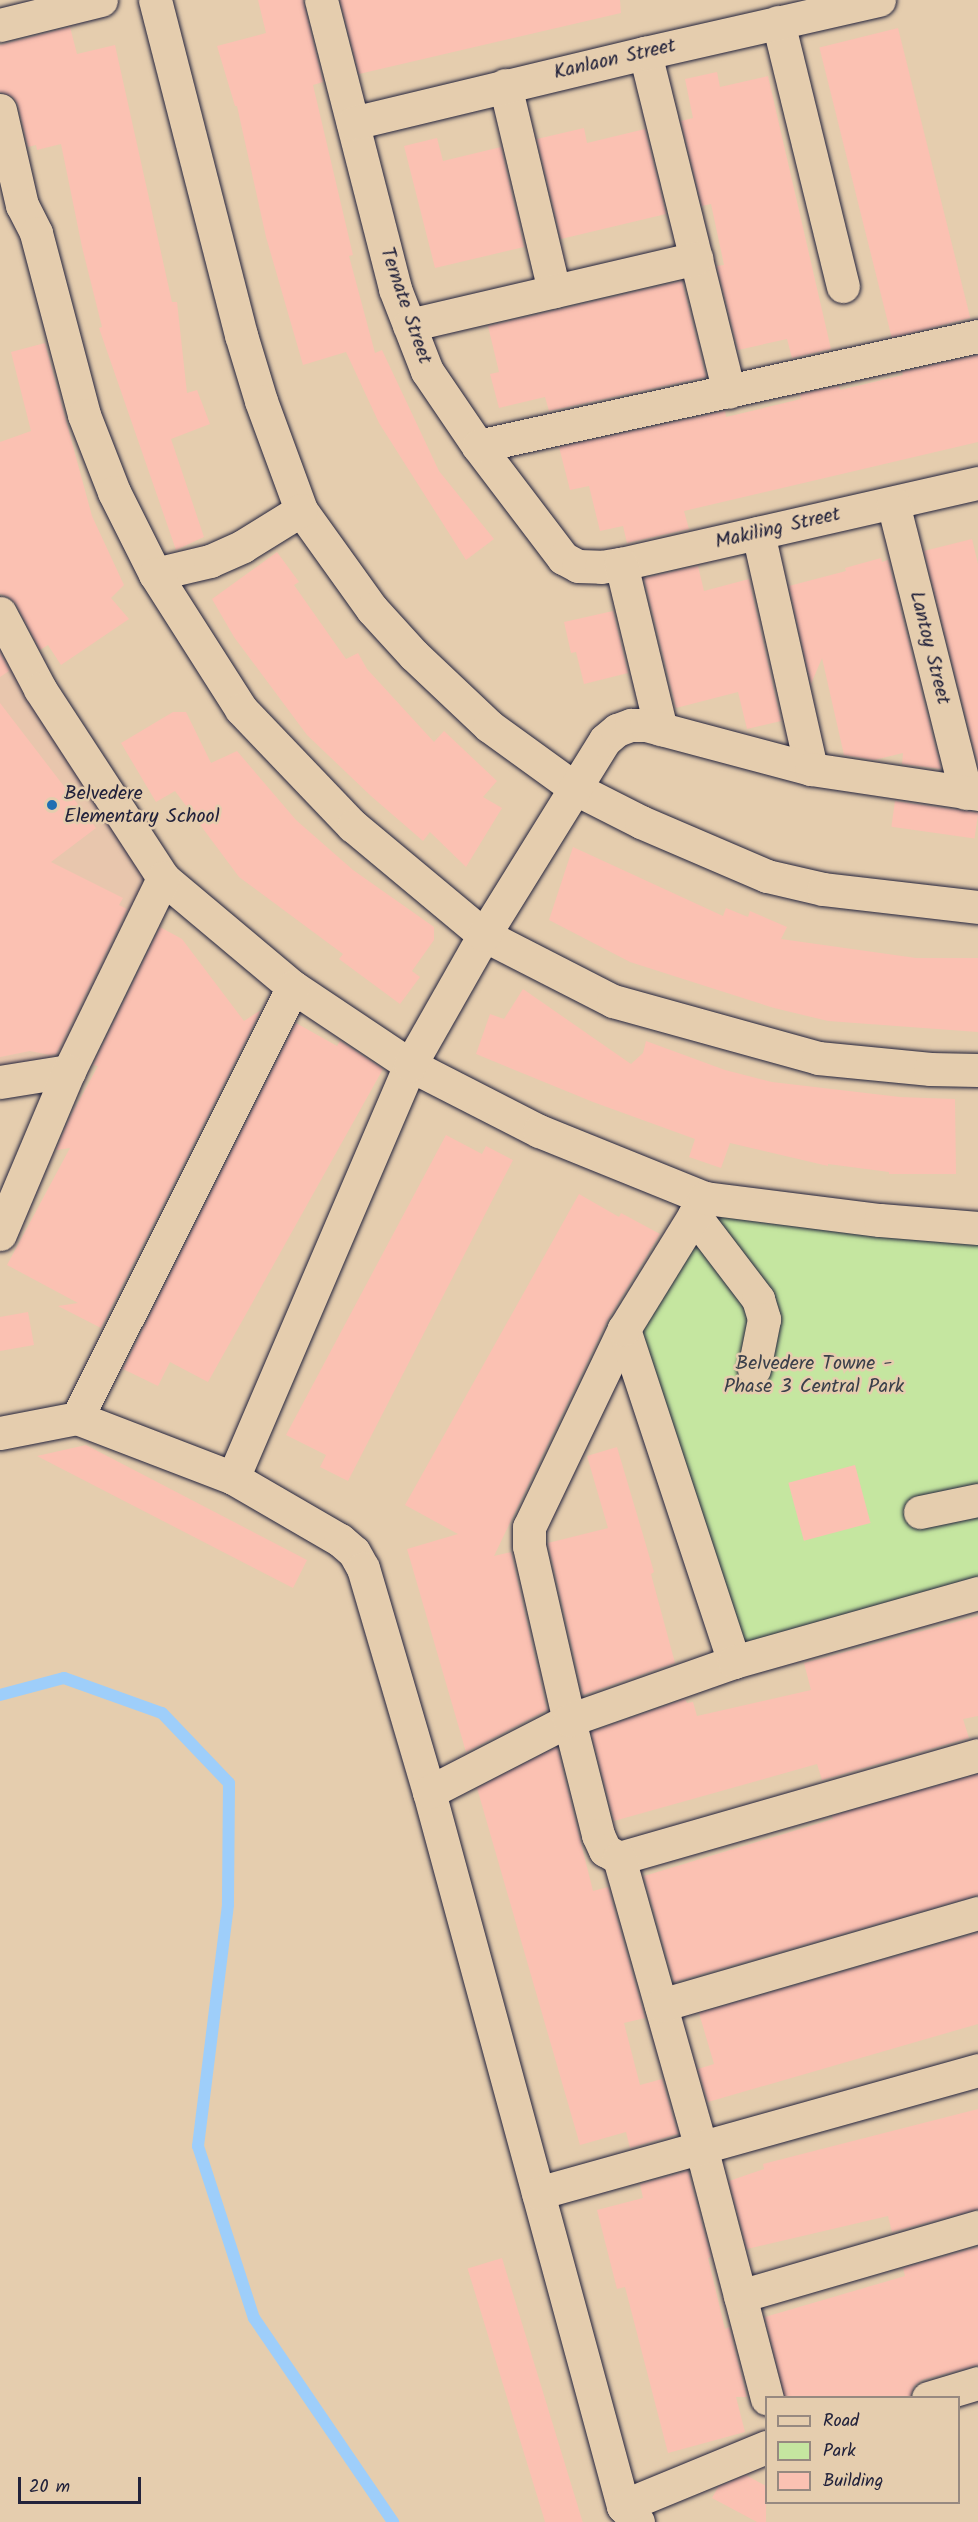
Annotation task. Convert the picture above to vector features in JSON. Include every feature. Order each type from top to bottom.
[{"type":"street","points":[[0,25],[101,0]]},
{"type":"street","points":[[155,0],[241,335],[301,510],[372,609],[414,655],[489,726],[576,789],[641,822],[767,876],[823,889],[978,907]]},
{"type":"street","name":"Ternate Street","points":[[321,0],[395,289],[426,371],[552,546],[563,558],[578,566]]},
{"type":"street","name":"Kanlaon Street","points":[[353,123],[879,0]]},
{"type":"street","points":[[778,22],[843,286]]},
{"type":"street","points":[[645,53],[729,392]]},
{"type":"street","points":[[505,86],[554,291]]},
{"type":"street","points":[[0,110],[11,203],[36,233],[84,415],[114,492],[155,573],[241,709],[353,826],[484,935],[613,1001],[818,1058],[930,1069],[978,1070]]},
{"type":"street","points":[[409,325],[696,258]]},
{"type":"street","points":[[478,446],[978,336]]},
{"type":"street","name":"Makiling Street","points":[[578,566],[601,567],[621,564],[978,483]]},
{"type":"street","name":"Lantoy Street","points":[[893,503],[972,794]]},
{"type":"street","points":[[155,573],[210,561],[243,546],[301,510]]},
{"type":"street","points":[[758,533],[811,769]]},
{"type":"street","points":[[621,564],[661,729]]},
{"type":"street","points":[[0,613],[40,689],[163,879],[292,987],[410,1065],[538,1131],[700,1206],[978,1228]]},
{"type":"street","points":[[233,1478],[410,1065],[484,935],[605,740],[617,730],[631,725],[661,729],[811,769],[972,794]]},
{"type":"street","points":[[0,1234],[69,1071],[163,879]]},
{"type":"street","points":[[77,1419],[292,987]]},
{"type":"street","points":[[0,1082],[69,1071]]},
{"type":"street","points":[[700,1206],[624,1329],[529,1527],[528,1546],[598,1835],[605,1850],[620,1858],[978,1755]]},
{"type":"street","points":[[700,1206],[758,1299],[764,1319],[754,1369]]},
{"type":"street","points":[[624,1329],[734,1662]]},
{"type":"street","points":[[0,1433],[77,1419],[233,1478],[340,1540],[354,1552],[363,1568],[429,1792],[538,2193],[630,2514],[765,2447]]},
{"type":"street","points":[[920,1512],[978,1500]]},
{"type":"street","points":[[429,1792],[569,1720],[734,1662],[978,1593]]},
{"type":"street","points":[[620,1858],[701,2147],[767,2396]]},
{"type":"street","points":[[661,2005],[978,1913]]},
{"type":"street","points":[[538,2193],[978,2070]]},
{"type":"street","points":[[740,2296],[978,2227]]},
{"type":"street","points":[[932,2396],[978,2383]]},
{"type":"shaded area","name":"Belvedere Elementary School","points":[[0,633],[149,885],[58,1062],[0,1072]]},
{"type":"green space","name":"Belvedere Towne - Phase 3 Central Park","points":[[705,1198],[978,1228],[978,1593],[743,1659],[624,1329]]},
{"type":"building","points":[[258,0],[303,0],[323,82],[313,85],[353,255],[349,256],[375,353],[382,350],[439,471],[494,539],[466,560],[379,423],[346,352],[303,365],[266,237],[237,106],[235,106],[217,46],[266,33]]},
{"type":"building","points":[[340,0],[620,0],[621,13],[359,74]]},
{"type":"building","points":[[70,27],[77,54],[115,45],[172,302],[177,302],[187,393],[197,390],[210,424],[171,439],[204,537],[176,550],[99,328],[102,327],[82,247],[61,144],[37,150],[36,145],[28,147],[18,105],[13,97],[0,92],[0,45]]},
{"type":"building","points":[[898,28],[970,318],[892,338],[819,48]]},
{"type":"building","points":[[717,72],[720,87],[768,76],[831,349],[792,358],[787,339],[738,350],[717,266],[724,265],[711,204],[702,206],[681,121],[693,118],[685,79]]},
{"type":"building","points":[[584,128],[587,143],[645,129],[666,214],[561,239],[537,139]]},
{"type":"building","points":[[437,138],[443,161],[501,147],[524,247],[435,268],[404,146]]},
{"type":"building","points":[[682,281],[706,377],[549,411],[545,397],[499,408],[490,374],[499,372],[488,326]]},
{"type":"building","points":[[45,343],[92,516],[124,585],[111,598],[129,619],[61,665],[48,645],[40,650],[16,604],[9,597],[0,594],[0,442],[31,431],[11,352]]},
{"type":"building","points":[[978,355],[978,442],[684,511],[689,529],[627,543],[623,526],[600,531],[589,486],[570,490],[559,447],[725,411],[726,417],[801,399],[800,394],[839,386],[840,390],[903,375],[902,372]]},
{"type":"building","points":[[972,539],[978,564],[978,764],[924,551]]},
{"type":"building","points":[[277,552],[299,582],[294,585],[346,659],[358,653],[367,669],[434,742],[444,731],[497,781],[483,797],[502,808],[466,867],[430,832],[423,841],[371,796],[307,735],[234,637],[212,599]]},
{"type":"building","points":[[881,558],[882,562],[888,560],[941,769],[902,764],[903,753],[874,760],[844,755],[822,658],[811,684],[789,586],[846,571],[845,568]]},
{"type":"building","points":[[698,566],[704,591],[749,579],[781,721],[747,729],[738,692],[676,708],[644,578]]},
{"type":"building","points":[[613,611],[628,673],[584,684],[576,652],[571,653],[564,622]]},
{"type":"building","points":[[0,653],[9,671],[0,677]]},
{"type":"building","name":"Belvedere Elementary School","points":[[0,703],[96,828],[51,862],[123,898],[119,905],[127,909],[56,1054],[50,1055],[30,1051],[0,1057]]},
{"type":"building","points":[[173,712],[186,712],[211,763],[237,751],[296,820],[353,870],[434,927],[434,940],[412,971],[420,977],[400,1004],[339,959],[343,954],[239,877],[175,791],[156,802],[121,743]]},
{"type":"building","points":[[895,801],[978,813],[975,838],[891,827]]},
{"type":"building","points":[[573,847],[723,916],[726,908],[748,917],[750,911],[787,927],[781,939],[916,958],[978,958],[978,1032],[828,1021],[774,1008],[630,962],[549,920]]},
{"type":"building","points":[[160,927],[182,939],[244,1021],[261,1010],[101,1328],[58,1306],[78,1303],[7,1265],[70,1148],[56,1150],[70,1117],[98,1066],[93,1065]]},
{"type":"building","points":[[523,989],[631,1064],[643,1053],[646,1041],[725,1070],[772,1082],[900,1097],[955,1099],[956,1174],[889,1174],[889,1172],[828,1164],[828,1166],[730,1143],[721,1168],[689,1157],[695,1139],[593,1102],[476,1054],[490,1014],[504,1019]]},
{"type":"building","points":[[296,1023],[337,1046],[340,1041],[383,1069],[208,1382],[170,1362],[158,1386],[123,1369]]},
{"type":"building","points":[[446,1135],[482,1154],[486,1146],[513,1160],[348,1481],[320,1467],[326,1455],[286,1435]]},
{"type":"building","points":[[579,1194],[619,1217],[621,1213],[660,1234],[607,1321],[494,1556],[511,1552],[547,1710],[466,1752],[407,1549],[458,1534],[405,1505]]},
{"type":"building","points":[[28,1312],[34,1345],[0,1351],[0,1317]]},
{"type":"building","points":[[86,1445],[307,1560],[293,1588],[37,1456]]},
{"type":"building","points":[[617,1447],[654,1572],[651,1574],[675,1663],[583,1695],[548,1543],[608,1528],[587,1456]]},
{"type":"building","points":[[855,1465],[871,1523],[804,1541],[788,1483]]},
{"type":"building","points":[[978,1616],[978,1716],[963,1719],[969,1738],[822,1780],[817,1764],[614,1821],[591,1732],[685,1699],[687,1703],[693,1702],[697,1716],[811,1690],[804,1663]]},
{"type":"building","points":[[557,1747],[593,1891],[608,1887],[645,2018],[624,2023],[640,2085],[662,2079],[678,2134],[630,2148],[626,2132],[580,2145],[477,1788]]},
{"type":"building","points":[[978,1774],[978,1895],[674,1982],[644,1876],[833,1819],[832,1816]]},
{"type":"building","points":[[978,1933],[978,2024],[708,2102],[698,2069],[714,2064],[699,2013]]},
{"type":"building","points":[[978,2109],[978,2209],[892,2232],[888,2216],[747,2249],[729,2181],[764,2169],[763,2164]]},
{"type":"building","points":[[688,2171],[711,2257],[708,2258],[725,2329],[729,2327],[747,2397],[736,2397],[745,2432],[668,2453],[625,2287],[617,2289],[597,2210],[643,2198],[640,2184]]},
{"type":"building","points":[[978,2247],[978,2365],[922,2380],[914,2386],[910,2396],[785,2396],[765,2317],[905,2276],[903,2268]]},
{"type":"building","points":[[502,2258],[583,2522],[545,2522],[468,2269]]},
{"type":"building","points":[[746,2475],[765,2485],[766,2522],[757,2522],[712,2498],[718,2487]]},
{"type":"waterway","points":[[0,1695],[64,1678],[162,1713],[229,1783],[228,1905],[198,2146],[254,2318],[393,2522]]},
{"type":"place","name":"Belvedere Elementary School","points":[[52,805]]}]
